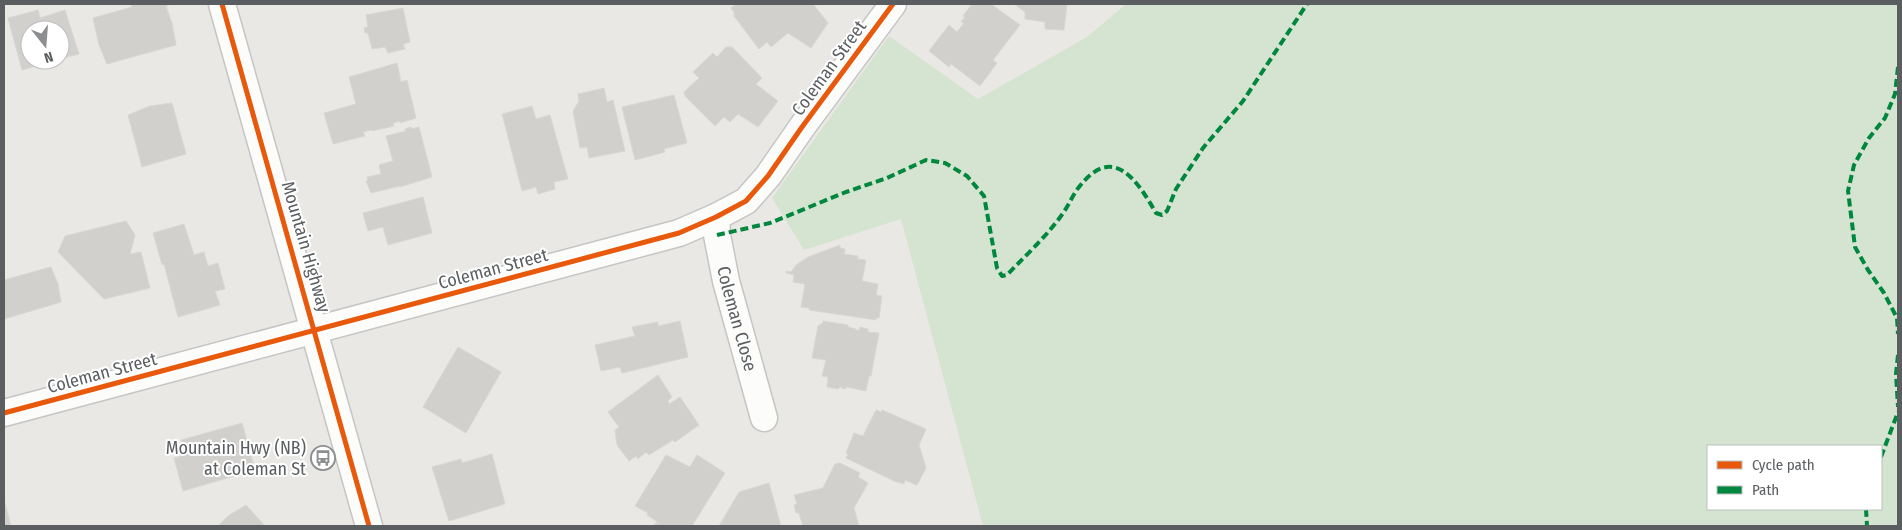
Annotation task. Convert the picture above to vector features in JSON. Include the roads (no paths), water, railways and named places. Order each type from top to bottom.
[{"type":"street","name":"Mountain Highway","points":[[222,4],[369,526]]},
{"type":"street","name":"Coleman Street","points":[[4,413],[679,234],[716,217],[746,201],[768,176],[893,4]]},
{"type":"street","name":"Coleman Close","points":[[716,217],[717,235],[726,281],[764,418]]},
{"type":"place","name":"Mountain Hwy (NB) at Coleman St","points":[[323,458]]}]
